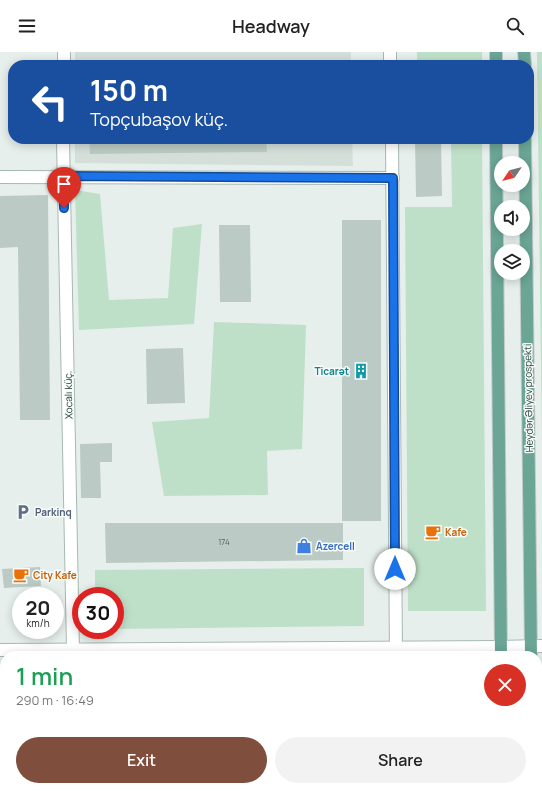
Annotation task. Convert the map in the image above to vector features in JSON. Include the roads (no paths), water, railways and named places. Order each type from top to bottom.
[{"type":"main road","points":[[496,144],[501,651]]},
{"type":"main road","name":"Heydər Əliyev prospekti","points":[[525,144],[535,650]]},
{"type":"street","name":"Xocalı küç.","points":[[64,144],[63,176],[73,650]]},
{"type":"street","points":[[392,144],[396,651]]},
{"type":"street","points":[[0,176],[393,178]]},
{"type":"street","points":[[0,650],[234,651]]},
{"type":"street","points":[[501,651],[535,650]]},
{"type":"place","name":"Ticarət","points":[[361,371]]},
{"type":"place","name":"Parkinq","points":[[23,512]]},
{"type":"place","name":"Kafe","points":[[433,532]]},
{"type":"place","name":"Azercell","points":[[304,546]]},
{"type":"place","name":"City Kafe","points":[[21,575]]}]
